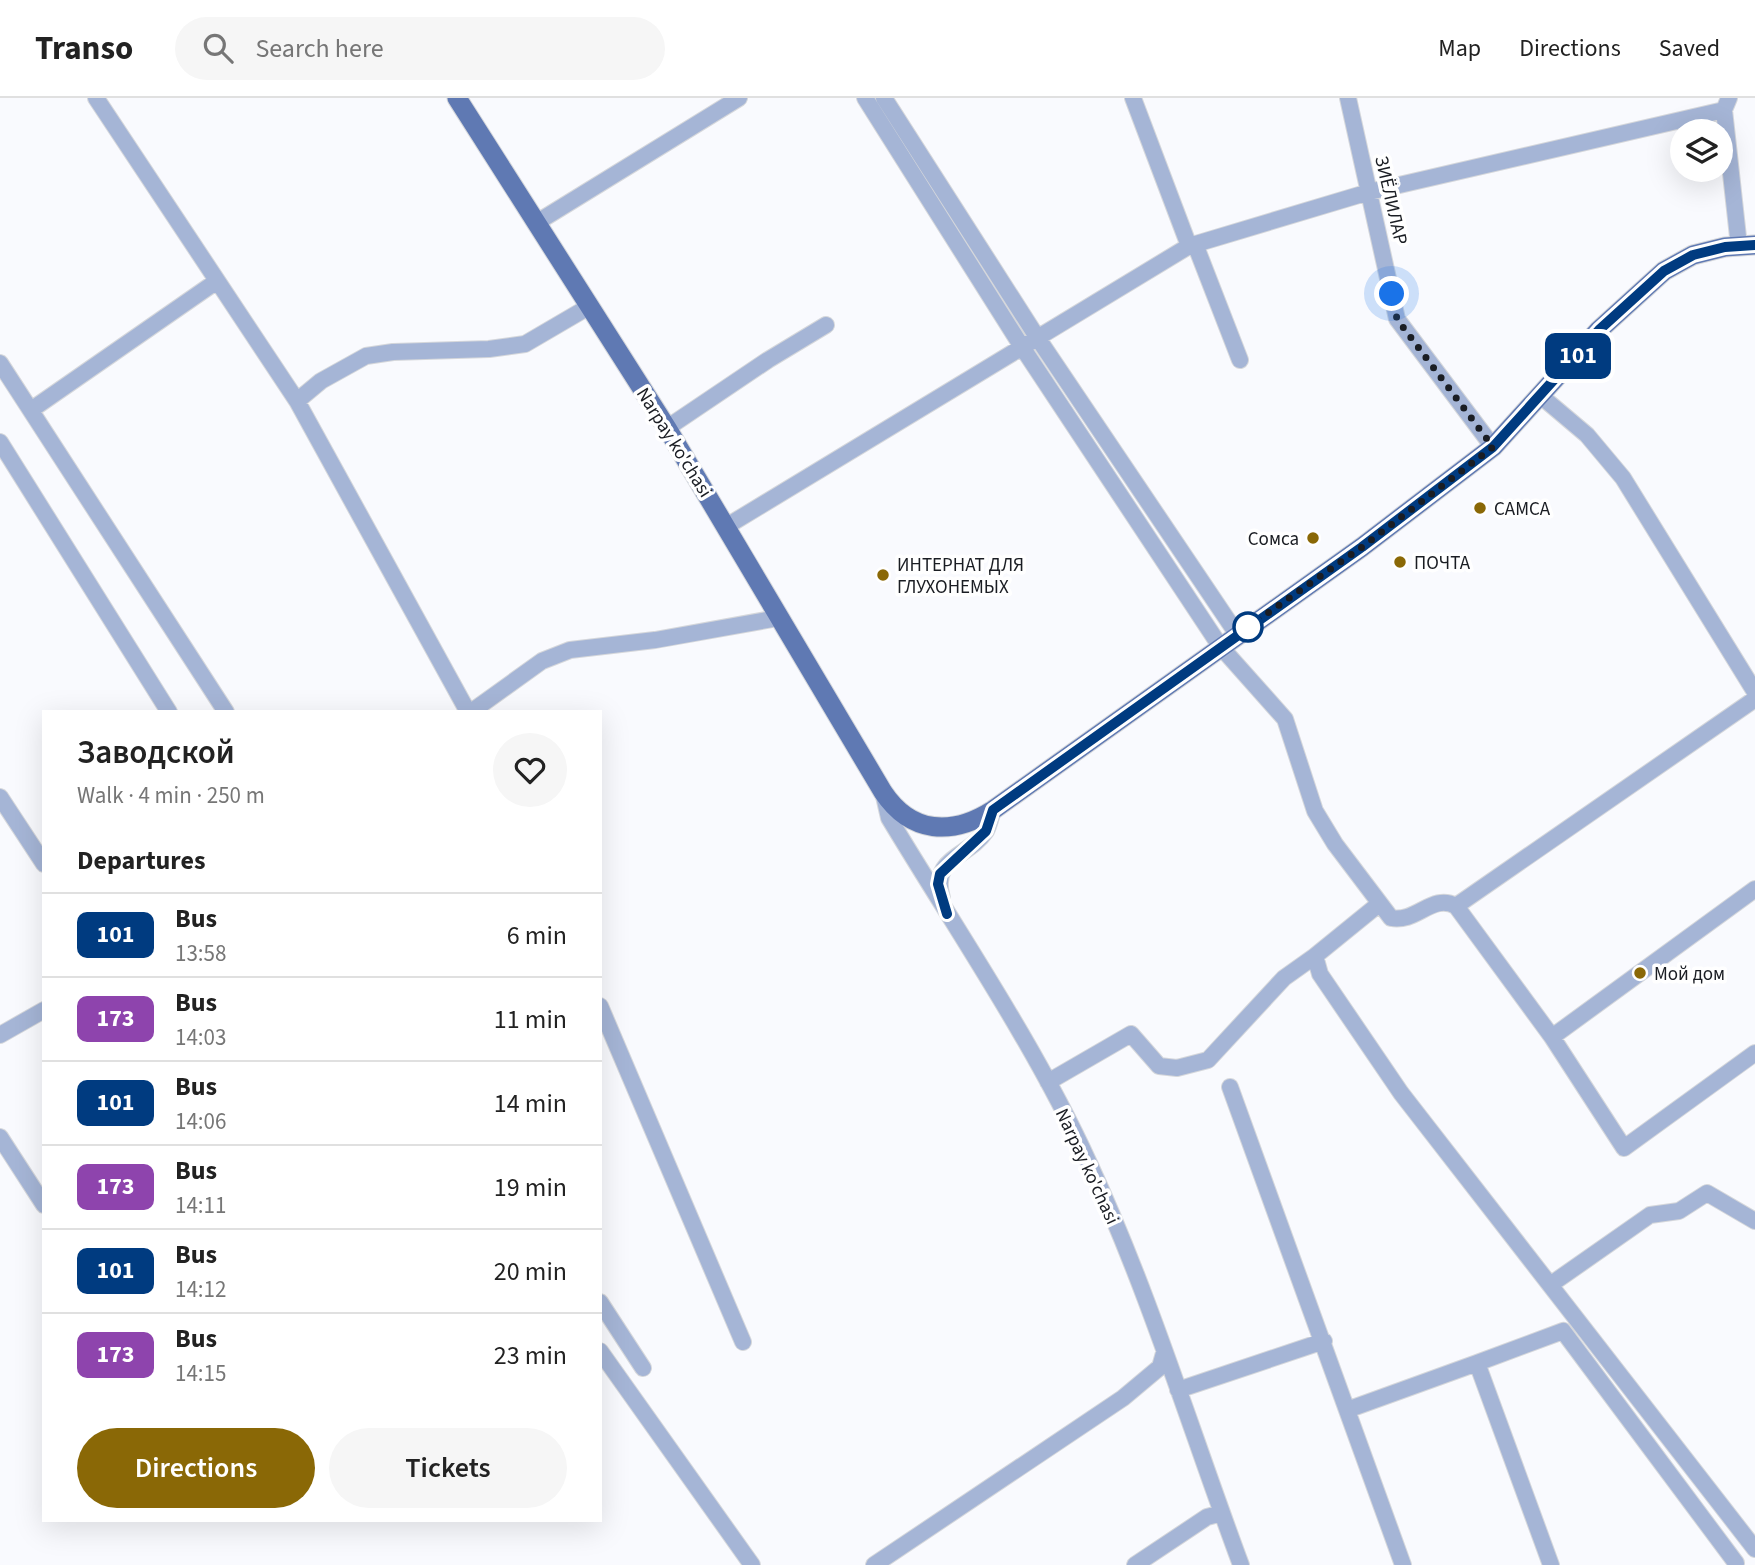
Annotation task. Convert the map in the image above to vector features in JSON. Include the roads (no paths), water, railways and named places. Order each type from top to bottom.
[{"type":"main road","name":"Narpay ko'chasi","points":[[457,98],[667,428],[727,526],[778,618],[894,808],[910,820],[932,826],[972,824],[993,810]]},
{"type":"main road","points":[[993,810],[1362,547],[1493,447],[1542,397],[1599,330],[1664,271],[1693,255],[1747,246]]},
{"type":"street","points":[[96,98],[297,401],[468,710]]},
{"type":"street","points":[[865,98],[1022,347],[1220,646],[1285,719],[1315,811],[1391,918],[1412,918],[1437,902],[1446,901],[1456,906],[1552,1037],[1624,1148],[1755,1053]]},
{"type":"street","points":[[884,98],[1037,337],[1237,634]]},
{"type":"street","points":[[1133,98],[1240,360]]},
{"type":"street","name":"ЗИЁЛИЛАР","points":[[1348,98],[1397,319],[1493,447]]},
{"type":"street","points":[[536,223],[733,100]]},
{"type":"street","points":[[727,526],[1192,245],[1369,192],[1726,104],[1747,246]]},
{"type":"street","points":[[32,410],[217,281]]},
{"type":"street","points":[[297,401],[321,381],[366,356],[393,352],[489,349],[525,344],[590,306]]},
{"type":"street","points":[[667,428],[768,360],[826,326]]},
{"type":"street","points":[[0,363],[225,710]]},
{"type":"street","points":[[1542,397],[1587,435],[1623,478],[1755,692]]},
{"type":"street","points":[[0,442],[168,710]]},
{"type":"street","points":[[472,710],[542,661],[570,650],[654,640],[778,618]]},
{"type":"street","points":[[1456,906],[1755,699]]},
{"type":"street","name":"Narpay ko'chasi","points":[[883,792],[889,818],[1048,1082],[1108,1205],[1241,1565]]},
{"type":"street","points":[[0,797],[42,861]]},
{"type":"street","points":[[947,914],[938,884],[940,874],[986,831],[993,810]]},
{"type":"street","points":[[1552,1037],[1755,888]]},
{"type":"street","points":[[1048,1082],[1130,1034],[1159,1066],[1177,1068],[1208,1060],[1284,978],[1379,904]]},
{"type":"street","points":[[1315,956],[1320,974],[1401,1093],[1755,1549],[1735,1564],[1563,1331],[1347,1410]]},
{"type":"street","points":[[0,1035],[42,1011]]},
{"type":"street","points":[[602,1011],[743,1342]]},
{"type":"street","points":[[1230,1087],[1403,1565]]},
{"type":"street","points":[[0,1137],[42,1202]]},
{"type":"street","points":[[1550,1285],[1650,1215],[1679,1211],[1707,1192],[1755,1221]]},
{"type":"street","points":[[602,1305],[643,1368]]},
{"type":"street","points":[[1178,1390],[1324,1341]]},
{"type":"street","points":[[874,1565],[1123,1398],[1160,1367],[1164,1353]]},
{"type":"street","points":[[602,1354],[752,1565]]},
{"type":"street","points":[[1476,1363],[1551,1565]]},
{"type":"street","points":[[1135,1565],[1207,1517],[1222,1513]]},
{"type":"place","name":"САМСА","points":[[1480,508]]},
{"type":"place","name":"Сомса","points":[[1313,538]]},
{"type":"place","name":"ПОЧТА","points":[[1400,562]]},
{"type":"place","name":"ИНТЕРНАТ ДЛЯ ГЛУХОНЕМЫХ","points":[[883,575]]},
{"type":"place","name":"Мой дом","points":[[1640,973]]}]
